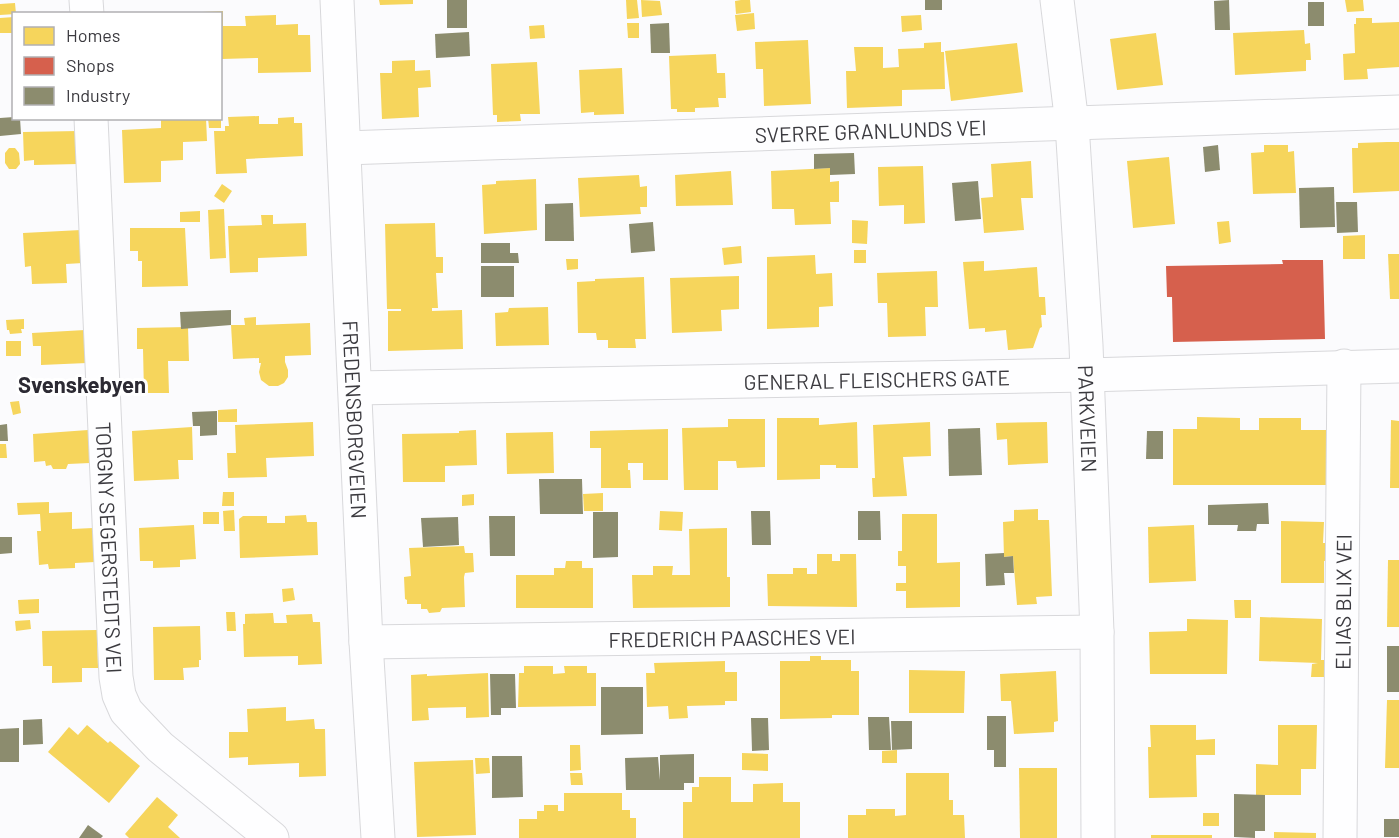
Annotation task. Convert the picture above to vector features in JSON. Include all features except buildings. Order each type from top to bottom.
[{"type":"street","name":"FREDENSBORGVEIEN","points":[[337,0],[366,642],[378,838]]},
{"type":"street","name":"PARKVEIEN","points":[[1057,0],[1072,124],[1087,375],[1097,632],[1098,838]]},
{"type":"street","name":"SVERRE GRANLUNDS VEI","points":[[345,148],[1399,112]]},
{"type":"street","name":"TORGNY SEGERSTEDTS VEI","points":[[91,120],[115,666],[119,695],[126,711],[160,747],[272,838]]},
{"type":"street","name":"ELIAS BLIX VEI","points":[[1340,838],[1344,366]]},
{"type":"street","name":"GENERAL FLEISCHERS GATE","points":[[355,388],[1087,375],[1399,366]]},
{"type":"street","name":"FREDERICH PAASCHES VEI","points":[[366,642],[1097,632]]},
{"type":"district","name":"Svenskebyen","points":[[82,384]]}]
